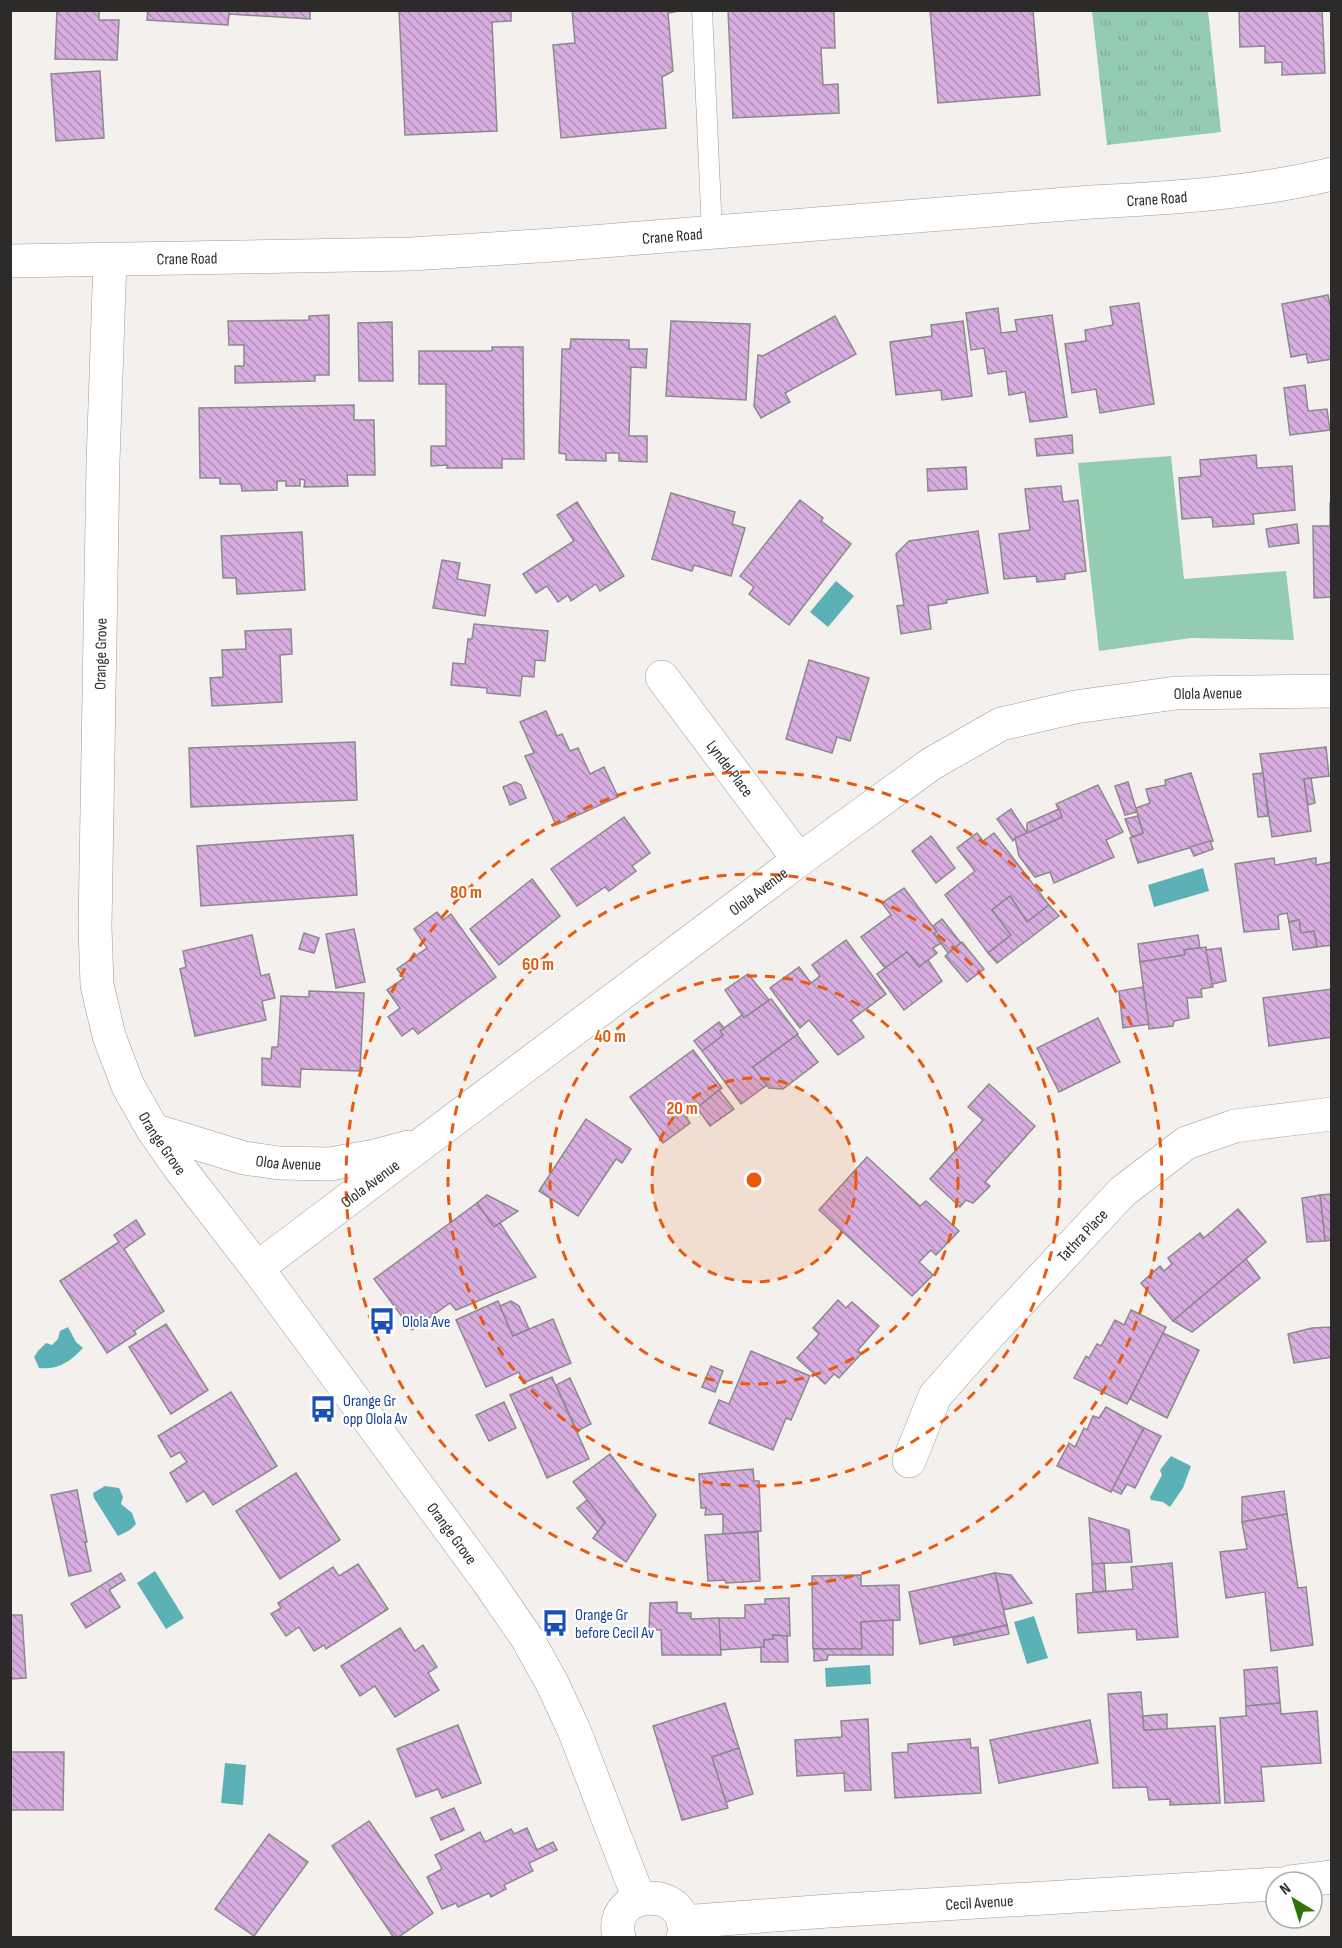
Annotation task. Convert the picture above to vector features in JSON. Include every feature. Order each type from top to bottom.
[{"type":"street","name":"Crane Road","points":[[10,261],[412,254],[553,245],[1092,202],[1181,198],[1246,191],[1332,174]]},
{"type":"street","name":"Orange Grove","points":[[110,260],[103,462],[95,927],[97,985],[109,1036],[128,1086],[153,1130],[180,1170],[257,1268],[480,1570],[527,1638],[574,1730],[639,1899]]},
{"type":"street","name":"Lyndel Place","points":[[662,677],[799,860]]},
{"type":"street","name":"Olola Avenue","points":[[257,1268],[799,860],[931,764],[1001,724],[1075,706],[1176,693],[1332,691]]},
{"type":"street","name":"Tathra Place","points":[[909,1461],[935,1396],[1122,1192],[1186,1143],[1235,1126],[1332,1114]]},
{"type":"street","name":"Oloa Avenue","points":[[153,1130],[244,1158],[279,1163],[330,1164],[375,1156],[424,1142]]},
{"type":"street","name":"Cecil Avenue","points":[[683,1930],[828,1911],[1264,1885]]},
{"type":"street","points":[[615,1936],[622,1912],[630,1904],[650,1896],[671,1903],[679,1912],[683,1930]]},
{"type":"lane","points":[[702,10],[712,232]]},
{"type":"green space","points":[[1092,11],[1208,11],[1221,132],[1107,145]]},
{"type":"green space","points":[[1171,456],[1184,579],[1286,571],[1294,640],[1191,638],[1099,651],[1078,463]]},
{"type":"water","points":[[836,581],[854,596],[828,627],[810,612]]},
{"type":"water","points":[[1203,868],[1209,891],[1154,907],[1148,885]]},
{"type":"water","points":[[68,1327],[76,1342],[83,1348],[63,1364],[52,1368],[39,1368],[34,1357],[38,1351],[46,1343],[52,1345],[58,1339],[60,1331]]},
{"type":"water","points":[[1171,1456],[1191,1466],[1183,1488],[1170,1507],[1163,1502],[1151,1500],[1150,1497],[1162,1475],[1160,1470]]},
{"type":"water","points":[[105,1486],[119,1488],[123,1497],[121,1504],[132,1513],[136,1524],[118,1536],[94,1498],[93,1493]]},
{"type":"water","points":[[155,1571],[184,1618],[166,1629],[137,1583]]},
{"type":"water","points":[[1034,1616],[1048,1658],[1027,1664],[1014,1622]]},
{"type":"water","points":[[870,1665],[871,1684],[826,1687],[825,1668]]},
{"type":"water","points":[[225,1763],[246,1765],[243,1805],[221,1803]]},
{"type":"building","points":[[57,10],[99,10],[99,20],[119,20],[117,60],[55,59]]},
{"type":"building","points":[[148,10],[310,10],[310,19],[229,14],[228,25],[147,20]]},
{"type":"building","points":[[399,10],[511,10],[511,21],[492,22],[497,131],[405,135]]},
{"type":"building","points":[[572,10],[684,10],[668,13],[673,71],[662,77],[666,128],[561,138],[553,45],[575,43]]},
{"type":"building","points":[[728,10],[834,10],[835,48],[821,48],[823,85],[838,84],[839,113],[733,118]]},
{"type":"building","points":[[930,10],[1033,10],[1040,95],[938,103]]},
{"type":"building","points":[[1239,10],[1322,10],[1325,73],[1282,75],[1282,62],[1265,63],[1265,46],[1240,47]]},
{"type":"building","points":[[100,71],[104,138],[56,141],[51,74]]},
{"type":"building","points":[[1328,295],[1330,305],[1332,305],[1332,359],[1308,363],[1306,354],[1291,357],[1282,304]]},
{"type":"building","points":[[1139,303],[1154,404],[1100,413],[1096,389],[1072,393],[1065,344],[1086,341],[1085,330],[1113,325],[1110,307]]},
{"type":"building","points":[[998,308],[1001,333],[1017,331],[1015,320],[1052,315],[1067,417],[1030,422],[1025,392],[1009,395],[1006,371],[988,374],[984,348],[971,350],[966,313]]},
{"type":"building","points":[[329,315],[329,375],[315,375],[315,381],[235,383],[235,366],[244,366],[244,345],[229,345],[228,321],[309,320],[309,316]]},
{"type":"building","points":[[835,316],[856,354],[785,393],[790,402],[761,418],[754,406],[758,355],[763,356]]},
{"type":"building","points":[[671,321],[750,324],[746,400],[666,396]]},
{"type":"building","points":[[963,321],[972,396],[942,400],[941,390],[896,395],[890,342],[932,336],[931,325]]},
{"type":"building","points":[[392,322],[393,381],[359,381],[358,323]]},
{"type":"building","points":[[571,339],[629,340],[629,349],[647,349],[646,368],[631,367],[629,436],[647,436],[647,462],[619,461],[619,453],[606,453],[606,461],[566,460],[566,454],[559,453],[562,349],[570,349]]},
{"type":"building","points":[[492,347],[523,347],[524,459],[502,459],[502,468],[431,466],[431,446],[446,446],[446,384],[419,384],[419,351],[492,351]]},
{"type":"building","points":[[1305,385],[1308,411],[1327,409],[1330,430],[1290,435],[1284,388]]},
{"type":"building","points":[[354,405],[354,420],[374,420],[375,475],[347,475],[348,486],[304,487],[305,480],[300,479],[300,486],[286,486],[286,481],[277,481],[277,490],[242,491],[241,484],[220,484],[220,478],[200,478],[199,408]]},
{"type":"building","points":[[1072,435],[1073,453],[1037,456],[1035,439]]},
{"type":"building","points":[[1256,455],[1257,468],[1292,466],[1295,510],[1253,514],[1254,524],[1213,527],[1212,517],[1182,519],[1179,478],[1201,476],[1200,460]]},
{"type":"building","points":[[966,467],[967,489],[928,491],[927,469]]},
{"type":"building","points":[[1061,486],[1063,502],[1078,500],[1086,571],[1065,574],[1065,579],[1037,582],[1036,576],[1004,579],[999,534],[1030,530],[1025,489]]},
{"type":"building","points":[[671,493],[735,512],[732,524],[745,528],[731,576],[694,565],[692,571],[652,559]]},
{"type":"building","points":[[800,500],[823,518],[821,521],[851,544],[789,625],[749,594],[754,587],[740,576]]},
{"type":"building","points":[[577,502],[624,576],[600,591],[596,584],[571,601],[568,595],[558,602],[547,586],[536,593],[523,574],[574,541],[557,515]]},
{"type":"building","points":[[1330,503],[1332,503],[1332,597],[1314,598],[1313,526],[1330,526]]},
{"type":"building","points":[[1297,524],[1299,543],[1269,547],[1266,529]]},
{"type":"building","points":[[978,531],[988,593],[946,600],[947,603],[928,606],[931,629],[901,634],[897,606],[904,605],[896,554],[909,541]]},
{"type":"building","points":[[302,532],[305,590],[237,594],[236,578],[223,578],[221,536]]},
{"type":"building","points":[[442,560],[460,563],[457,579],[490,585],[485,616],[433,608]]},
{"type":"building","points":[[474,624],[548,631],[545,661],[535,660],[534,677],[522,676],[520,696],[487,693],[487,688],[451,685],[453,663],[465,664],[468,639],[472,639]]},
{"type":"building","points":[[291,629],[292,654],[280,655],[282,702],[212,706],[210,678],[223,677],[222,650],[246,649],[245,631]]},
{"type":"building","points":[[809,660],[869,678],[850,741],[837,737],[832,753],[786,739]]},
{"type":"building","points":[[546,711],[557,736],[562,734],[570,751],[578,748],[590,774],[604,767],[618,797],[556,825],[525,756],[534,753],[520,722]]},
{"type":"building","points":[[355,742],[357,800],[191,807],[189,748]]},
{"type":"building","points":[[1326,747],[1329,776],[1304,779],[1311,831],[1272,837],[1260,754]]},
{"type":"building","points":[[1191,773],[1213,841],[1138,863],[1130,838],[1143,833],[1136,808],[1150,803],[1146,789],[1166,785],[1165,780]]},
{"type":"building","points":[[1263,773],[1268,816],[1258,817],[1253,774]]},
{"type":"building","points":[[1311,778],[1315,803],[1308,805],[1304,779]]},
{"type":"building","points":[[515,782],[521,785],[526,798],[510,805],[503,787]]},
{"type":"building","points":[[1128,782],[1137,812],[1125,815],[1115,786]]},
{"type":"building","points":[[1098,785],[1123,832],[1106,840],[1114,857],[1054,883],[1050,872],[1035,877],[1019,856],[1015,838],[1062,817],[1056,804]]},
{"type":"building","points":[[1011,809],[1027,833],[1013,841],[997,819]]},
{"type":"building","points":[[1059,809],[1062,817],[1027,833],[1027,823]]},
{"type":"building","points":[[1138,816],[1143,833],[1132,837],[1125,819]]},
{"type":"building","points":[[624,817],[650,853],[632,866],[636,871],[609,891],[605,887],[577,906],[551,869]]},
{"type":"building","points":[[977,833],[983,841],[994,833],[1049,905],[1027,922],[1010,896],[992,910],[1011,935],[988,953],[945,895],[975,871],[957,848]]},
{"type":"building","points":[[353,835],[357,895],[201,906],[197,846]]},
{"type":"building","points":[[931,836],[955,868],[936,883],[912,851]]},
{"type":"building","points":[[1210,841],[1213,849],[1194,856],[1190,847]]},
{"type":"building","points":[[1274,858],[1275,865],[1316,858],[1316,865],[1332,862],[1332,945],[1317,947],[1314,931],[1301,933],[1299,920],[1289,922],[1287,913],[1278,915],[1279,929],[1244,932],[1235,864]]},
{"type":"building","points":[[532,879],[560,916],[499,965],[470,929]]},
{"type":"building","points":[[904,888],[937,932],[934,934],[941,943],[933,948],[937,953],[919,967],[907,952],[885,968],[861,937],[891,915],[882,903]]},
{"type":"building","points":[[1010,896],[1027,922],[1049,905],[1059,916],[997,963],[988,953],[1011,935],[992,910]]},
{"type":"building","points":[[437,912],[443,920],[451,914],[496,977],[418,1034],[413,1028],[402,1036],[388,1017],[400,1008],[387,990],[404,978],[397,969],[427,948],[414,929]]},
{"type":"building","points":[[942,919],[961,943],[948,953],[934,934],[937,932],[933,926]]},
{"type":"building","points":[[1299,920],[1301,933],[1314,931],[1317,947],[1293,950],[1289,922]]},
{"type":"building","points":[[354,929],[365,982],[336,988],[326,934]]},
{"type":"building","points":[[304,933],[319,938],[314,953],[299,949]]},
{"type":"building","points":[[252,935],[261,976],[269,974],[275,998],[262,1001],[266,1020],[195,1036],[180,969],[186,967],[183,951]]},
{"type":"building","points":[[1198,935],[1200,948],[1184,950],[1185,955],[1140,962],[1138,944]]},
{"type":"building","points":[[846,940],[886,994],[851,1020],[864,1037],[838,1055],[809,1020],[800,1028],[770,988],[799,967],[811,983],[820,976],[812,965]]},
{"type":"building","points":[[962,942],[984,969],[967,982],[945,956]]},
{"type":"building","points":[[1206,947],[1213,987],[1201,989],[1202,997],[1187,998],[1189,1018],[1174,1021],[1173,1026],[1149,1029],[1140,962],[1185,955],[1184,950]]},
{"type":"building","points":[[1221,948],[1226,981],[1212,984],[1206,950]]},
{"type":"building","points":[[907,952],[919,967],[928,960],[942,981],[904,1010],[877,974]]},
{"type":"building","points":[[748,974],[769,1000],[744,1018],[725,990]]},
{"type":"building","points":[[1143,987],[1149,1024],[1123,1028],[1119,991]]},
{"type":"building","points":[[1332,989],[1332,1037],[1269,1046],[1263,998]]},
{"type":"building","points":[[309,991],[364,993],[360,1071],[301,1069],[300,1087],[262,1085],[262,1058],[271,1059],[272,1047],[278,1047],[281,996],[309,997]]},
{"type":"building","points":[[771,999],[798,1034],[753,1067],[767,1085],[741,1104],[702,1051],[723,1035],[720,1031],[742,1015],[744,1018]]},
{"type":"building","points":[[1098,1018],[1120,1062],[1059,1092],[1037,1048]]},
{"type":"building","points":[[719,1022],[724,1028],[720,1031],[723,1035],[702,1051],[694,1041]]},
{"type":"building","points":[[797,1035],[818,1062],[783,1089],[769,1088],[753,1067]]},
{"type":"building","points":[[693,1050],[722,1088],[686,1117],[690,1123],[663,1143],[630,1097]]},
{"type":"building","points":[[989,1084],[1035,1126],[985,1182],[990,1186],[973,1203],[966,1200],[960,1207],[930,1179],[983,1120],[968,1107]]},
{"type":"building","points":[[719,1090],[734,1109],[710,1126],[697,1108]]},
{"type":"building","points":[[586,1119],[631,1149],[622,1163],[616,1159],[578,1216],[539,1191]]},
{"type":"building","points":[[867,1157],[920,1206],[926,1201],[959,1231],[936,1255],[931,1250],[919,1262],[933,1275],[912,1296],[819,1210]]},
{"type":"building","points":[[1332,1194],[1332,1240],[1325,1241],[1320,1195]]},
{"type":"building","points":[[487,1195],[518,1211],[494,1227],[477,1203]]},
{"type":"building","points":[[1320,1195],[1325,1241],[1307,1242],[1302,1198]]},
{"type":"building","points":[[477,1203],[494,1227],[500,1223],[536,1277],[456,1310],[450,1303],[412,1330],[374,1279]]},
{"type":"building","points":[[1238,1209],[1266,1242],[1173,1321],[1141,1283],[1160,1266],[1164,1271],[1172,1264],[1168,1258],[1200,1233],[1204,1238]]},
{"type":"building","points":[[136,1220],[145,1234],[124,1249],[164,1311],[134,1331],[136,1334],[107,1353],[60,1281],[119,1242],[114,1235]]},
{"type":"building","points":[[1246,1259],[1260,1278],[1192,1332],[1173,1321]]},
{"type":"building","points":[[838,1300],[846,1308],[852,1302],[879,1326],[858,1350],[861,1354],[839,1378],[834,1374],[825,1384],[797,1358],[819,1334],[813,1328]]},
{"type":"building","points":[[498,1301],[513,1336],[553,1319],[571,1363],[523,1383],[519,1372],[486,1387],[456,1320]]},
{"type":"building","points":[[511,1301],[519,1306],[529,1329],[513,1336],[500,1306]]},
{"type":"building","points":[[1131,1310],[1166,1327],[1127,1404],[1074,1378],[1086,1356],[1089,1358],[1097,1344],[1101,1346],[1115,1320],[1124,1325]]},
{"type":"building","points":[[166,1324],[208,1390],[171,1414],[129,1347]]},
{"type":"building","points":[[1332,1327],[1332,1357],[1294,1363],[1288,1334],[1312,1328]]},
{"type":"building","points":[[1163,1333],[1199,1350],[1167,1418],[1130,1399]]},
{"type":"building","points":[[751,1351],[810,1376],[791,1420],[786,1418],[773,1450],[709,1423],[719,1400],[729,1404]]},
{"type":"building","points":[[711,1366],[723,1371],[715,1392],[702,1387]]},
{"type":"building","points":[[552,1377],[589,1459],[547,1478],[510,1395]]},
{"type":"building","points":[[570,1378],[591,1424],[577,1431],[556,1385]]},
{"type":"building","points":[[231,1392],[277,1466],[213,1505],[204,1491],[187,1502],[170,1473],[187,1462],[180,1452],[171,1457],[158,1436]]},
{"type":"building","points":[[504,1402],[516,1428],[489,1441],[476,1415]]},
{"type":"building","points":[[1106,1407],[1144,1428],[1111,1492],[1057,1466],[1069,1443],[1075,1447],[1084,1428],[1087,1430],[1093,1416],[1099,1418]]},
{"type":"building","points":[[1144,1428],[1161,1436],[1135,1488],[1127,1484],[1121,1494],[1112,1490]]},
{"type":"building","points":[[610,1454],[656,1515],[626,1562],[593,1538],[605,1522],[573,1482]]},
{"type":"building","points":[[753,1469],[754,1481],[759,1481],[761,1531],[723,1534],[723,1514],[705,1515],[706,1508],[701,1508],[699,1474]]},
{"type":"building","points":[[296,1473],[340,1540],[280,1579],[236,1511]]},
{"type":"building","points":[[77,1490],[91,1571],[69,1576],[51,1495]]},
{"type":"building","points":[[1284,1491],[1287,1514],[1242,1522],[1242,1497]]},
{"type":"building","points":[[587,1500],[605,1522],[598,1532],[577,1508]]},
{"type":"building","points":[[1287,1514],[1298,1588],[1306,1587],[1313,1645],[1271,1651],[1265,1592],[1226,1598],[1220,1552],[1247,1549],[1242,1522]]},
{"type":"building","points":[[1089,1518],[1129,1530],[1132,1562],[1092,1564]]},
{"type":"building","points":[[758,1532],[760,1581],[726,1583],[725,1580],[708,1581],[705,1535]]},
{"type":"building","points":[[1104,1563],[1106,1591],[1093,1592],[1092,1564]]},
{"type":"building","points":[[1172,1563],[1178,1637],[1137,1640],[1136,1629],[1078,1633],[1076,1594],[1133,1589],[1131,1567]]},
{"type":"building","points":[[358,1564],[388,1609],[326,1649],[324,1645],[314,1651],[299,1627],[286,1636],[271,1614],[281,1608],[278,1603],[333,1567],[339,1576]]},
{"type":"building","points":[[121,1573],[125,1580],[109,1590],[120,1607],[86,1628],[71,1604]]},
{"type":"building","points":[[995,1573],[1011,1575],[1032,1603],[1003,1610]]},
{"type":"building","points":[[995,1573],[1007,1625],[920,1644],[909,1592]]},
{"type":"building","points":[[861,1575],[861,1586],[899,1585],[900,1620],[861,1622],[862,1649],[813,1649],[812,1576]]},
{"type":"building","points":[[789,1598],[790,1636],[773,1635],[773,1639],[764,1640],[764,1647],[720,1650],[719,1618],[745,1618],[745,1605],[765,1604],[765,1599]]},
{"type":"building","points":[[677,1602],[677,1613],[691,1613],[691,1619],[719,1618],[721,1655],[662,1655],[661,1630],[649,1630],[650,1603]]},
{"type":"building","points":[[10,1615],[22,1615],[26,1678],[10,1679]]},
{"type":"building","points":[[893,1620],[893,1655],[828,1655],[827,1660],[814,1661],[814,1649],[862,1649],[861,1622]]},
{"type":"building","points":[[1007,1625],[1009,1634],[954,1645],[953,1638]]},
{"type":"building","points":[[400,1628],[415,1651],[423,1645],[437,1667],[428,1673],[439,1690],[395,1717],[375,1686],[360,1696],[341,1666]]},
{"type":"building","points":[[773,1635],[787,1636],[788,1662],[761,1662],[761,1647],[764,1647],[764,1640],[773,1639]]},
{"type":"building","points":[[1277,1667],[1280,1703],[1246,1706],[1244,1670]]},
{"type":"building","points":[[1141,1692],[1144,1730],[1215,1726],[1220,1803],[1170,1805],[1170,1799],[1149,1800],[1147,1787],[1113,1788],[1108,1694]]},
{"type":"building","points":[[725,1703],[739,1748],[712,1757],[728,1808],[682,1820],[653,1726]]},
{"type":"building","points":[[1280,1703],[1281,1714],[1317,1711],[1321,1763],[1261,1767],[1264,1801],[1225,1803],[1220,1718],[1246,1716],[1246,1706]]},
{"type":"building","points":[[1167,1714],[1167,1729],[1144,1730],[1143,1716]]},
{"type":"building","points":[[868,1719],[871,1790],[845,1791],[844,1773],[797,1776],[795,1740],[842,1737],[841,1721]]},
{"type":"building","points":[[1090,1720],[1098,1763],[999,1783],[990,1740]]},
{"type":"building","points":[[458,1725],[481,1783],[442,1798],[438,1789],[416,1797],[397,1749]]},
{"type":"building","points":[[970,1739],[971,1748],[978,1747],[981,1793],[895,1798],[892,1753],[908,1752],[908,1744]]},
{"type":"building","points":[[739,1748],[753,1794],[726,1802],[712,1757]]},
{"type":"building","points":[[10,1752],[64,1752],[63,1810],[10,1810]]},
{"type":"building","points":[[454,1808],[464,1830],[441,1840],[431,1818]]},
{"type":"building","points":[[369,1821],[433,1913],[397,1938],[394,1938],[332,1846]]},
{"type":"building","points":[[527,1828],[537,1850],[553,1842],[557,1850],[529,1863],[533,1871],[504,1885],[506,1889],[491,1897],[489,1893],[458,1907],[456,1903],[442,1909],[427,1877],[442,1869],[435,1855],[480,1832],[485,1842],[511,1829],[514,1834]]},
{"type":"building","points":[[269,1834],[308,1862],[254,1936],[215,1909]]},
{"type":"place","name":"Olola Ave","points":[[382,1321]]},
{"type":"place","name":"Orange Gr opp Olola Av","points":[[323,1409]]},
{"type":"place","name":"Orange Gr before Cecil Av","points":[[555,1623]]}]
